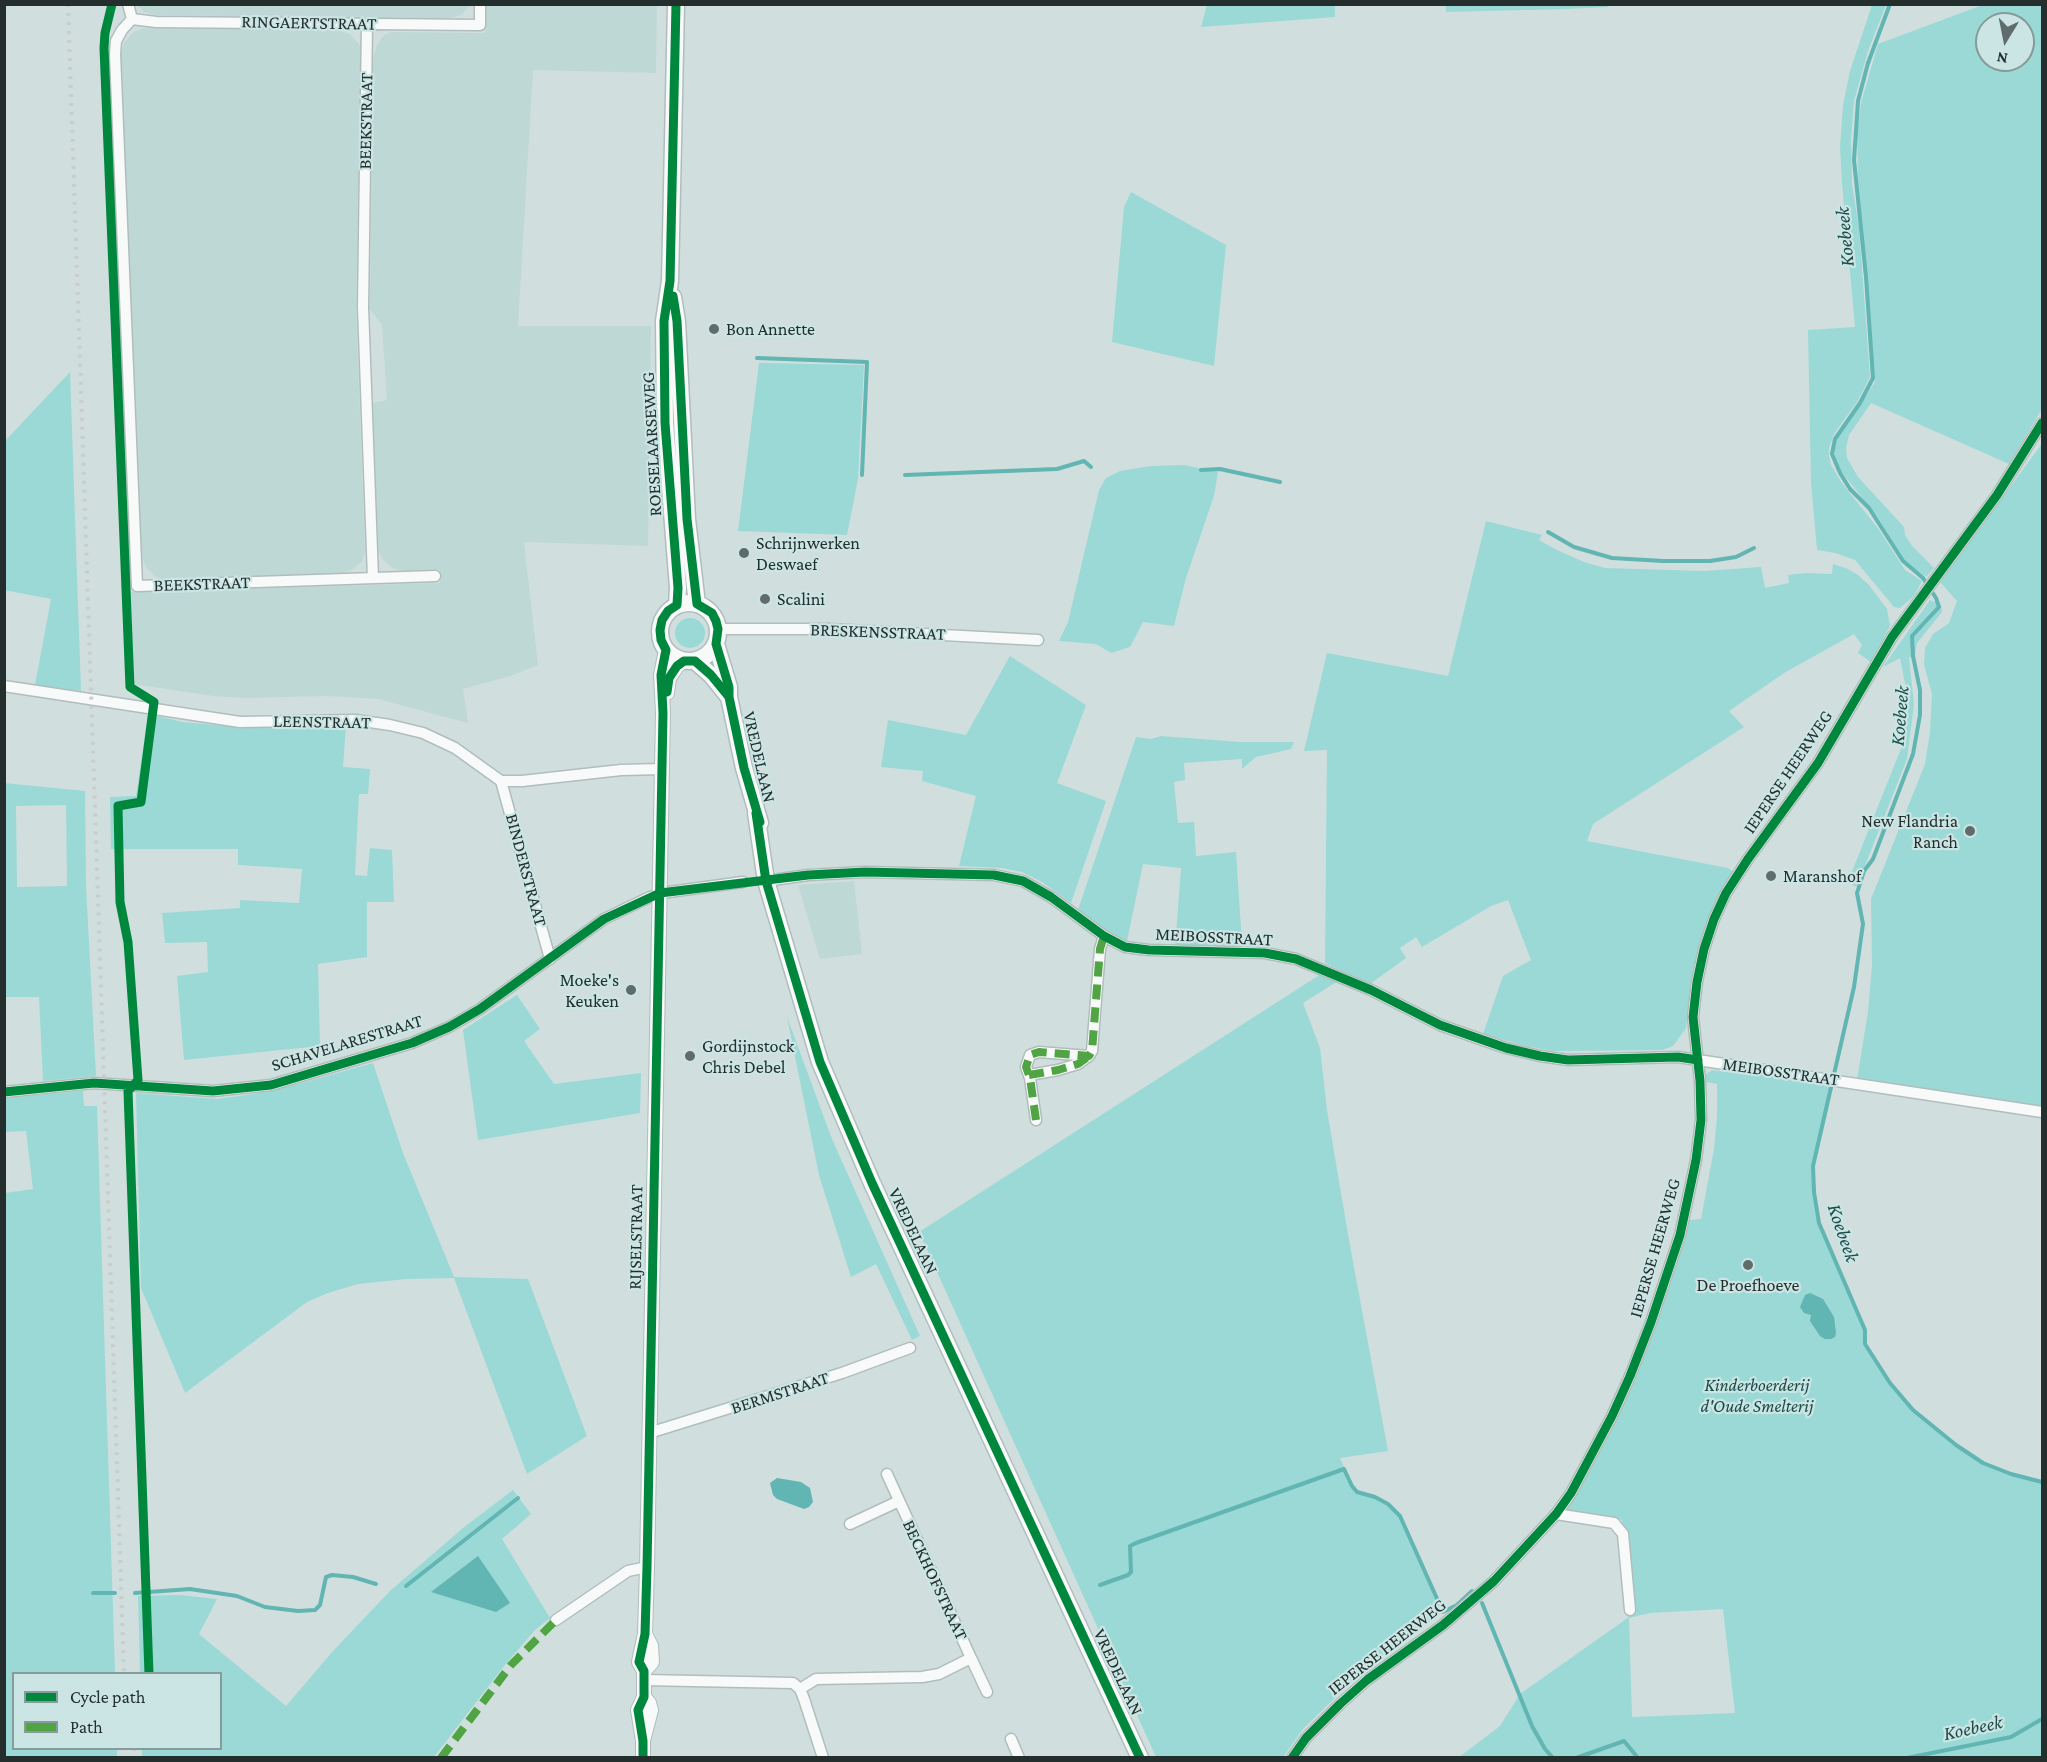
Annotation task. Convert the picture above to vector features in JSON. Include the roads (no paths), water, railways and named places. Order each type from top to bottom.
[{"type":"main road","name":"ROESELAARSEWEG","points":[[676,4],[670,281],[664,321],[665,423],[678,588],[677,605]]},
{"type":"main road","name":"ROESELAARSEWEG","points":[[670,281],[677,321],[687,519],[697,604]]},
{"type":"main road","points":[[697,604],[712,613],[717,637],[706,657],[690,661],[666,650],[661,640],[660,630],[662,620],[668,611],[677,605],[697,604]]},
{"type":"main road","name":"VREDELAAN","points":[[717,637],[756,813],[766,838],[772,880],[820,1062],[867,1172],[1139,1756]]},
{"type":"main road","name":"VREDELAAN","points":[[690,661],[711,675],[729,697]]},
{"type":"street","points":[[128,4],[132,19]]},
{"type":"street","name":"RINGAERTSTRAAT","points":[[132,19],[480,25],[480,4]]},
{"type":"street","name":"BEEKSTRAAT","points":[[132,19],[122,30],[115,54],[137,586],[435,576]]},
{"type":"street","name":"BEEKSTRAAT","points":[[368,24],[363,307],[373,578]]},
{"type":"street","name":"IEPERSE HEERWEG","points":[[1292,1758],[1306,1738],[1367,1680],[1452,1618],[1494,1581],[1556,1514],[1571,1493],[1612,1416],[1640,1352],[1670,1266],[1689,1197],[1699,1139],[1702,1101],[1693,1017],[1704,949],[1714,919],[1726,893],[1748,859],[1818,764],[1892,637],[1997,495],[2043,423]]},
{"type":"street","name":"BRESKENSSTRAAT","points":[[717,637],[829,629],[1038,640]]},
{"type":"street","name":"RIJSELSTRAAT","points":[[643,1758],[643,1740],[651,1710],[644,1697],[644,1676],[651,1662],[651,1646],[645,1634],[660,893],[663,712],[661,675],[666,650]]},
{"type":"street","name":"RIJSELSTRAAT","points":[[663,712],[669,678],[677,666],[690,661]]},
{"type":"street","name":"LEENSTRAAT","points":[[4,686],[240,722],[356,720],[390,725],[423,733],[455,747],[501,781]]},
{"type":"street","points":[[501,781],[522,781],[621,770],[662,769]]},
{"type":"street","name":"BINDERSTRAAT","points":[[501,781],[550,959]]},
{"type":"street","name":"MEIBOSSTRAAT","points":[[772,880],[808,875],[865,873],[994,875],[1023,881],[1051,897],[1104,936],[1125,947],[1149,950],[1265,953],[1296,959],[1371,990],[1440,1026],[1506,1048],[1540,1056],[1568,1060],[1678,1057],[2043,1112]]},
{"type":"street","points":[[660,893],[743,882]]},
{"type":"street","name":"SCHAVELARESTRAAT","points":[[4,1092],[94,1083],[213,1091],[271,1085],[412,1043],[449,1027],[480,1009],[604,919],[660,893]]},
{"type":"street","points":[[1029,1075],[1078,1064],[1092,1051],[1100,949],[1104,936]]},
{"type":"street","points":[[1036,1120],[1026,1067],[1030,1055],[1040,1052],[1089,1056]]},
{"type":"street","name":"BERMSTRAAT","points":[[649,1433],[832,1377],[910,1348]]},
{"type":"street","name":"BECKHOFSTRAAT","points":[[886,1474],[987,1692]]},
{"type":"street","name":"BECKHOFSTRAAT","points":[[850,1524],[899,1501]]},
{"type":"street","points":[[1556,1514],[1614,1523],[1623,1534],[1630,1610]]},
{"type":"street","points":[[556,1620],[628,1571],[647,1567]]},
{"type":"street","name":"BECKHOFSTRAAT","points":[[800,1689],[816,1679],[921,1677],[939,1674],[971,1658]]},
{"type":"street","points":[[644,1676],[793,1683],[800,1689],[823,1758]]},
{"type":"street","points":[[1011,1739],[1019,1758]]},
{"type":"waterway","name":"Koebeek","points":[[1890,4],[1868,63],[1858,101],[1854,160],[1873,378],[1860,403],[1835,439],[1832,454],[1850,489],[1869,508],[1903,561],[1923,578],[1939,607],[1912,636],[1913,656],[1920,690],[1920,715],[1913,754],[1873,859],[1864,871],[1857,893],[1863,924],[1854,987],[1813,1166],[1814,1192],[1819,1223],[1865,1330],[1865,1344],[1890,1383],[1913,1410],[1956,1445],[1983,1463],[2011,1474],[2042,1482]]},
{"type":"waterway","points":[[757,358],[867,362],[862,475]]},
{"type":"waterway","points":[[905,475],[1057,469],[1084,461],[1091,467]]},
{"type":"waterway","points":[[1201,470],[1220,469],[1280,482]]},
{"type":"waterway","points":[[1548,532],[1574,547],[1612,558],[1710,561],[1736,557],[1754,548]]},
{"type":"waterway","points":[[1100,1585],[1131,1572],[1130,1546],[1136,1543],[1344,1469],[1357,1492],[1375,1497],[1388,1504],[1400,1516],[1443,1612],[1457,1605],[1472,1591]]},
{"type":"waterway","points":[[406,1586],[518,1498]]},
{"type":"waterway","points":[[135,1593],[190,1589],[237,1596],[265,1607],[298,1611],[315,1610],[320,1605],[326,1577],[332,1575],[353,1577],[376,1584]]},
{"type":"waterway","points":[[93,1593],[115,1593]]},
{"type":"waterway","points":[[1482,1603],[1532,1726],[1553,1758]]},
{"type":"waterway","name":"Koebeek","points":[[1907,1758],[2011,1737],[2042,1719]]},
{"type":"waterway","points":[[1576,1758],[1624,1741],[1638,1758]]},
{"type":"railway","points":[[68,4],[124,1672]]},
{"type":"railway","points":[[134,1750],[134,1758]]},
{"type":"place","name":"Bon Annette","points":[[714,329]]},
{"type":"place","name":"Schrijnwerken Deswaef","points":[[744,553]]},
{"type":"place","name":"Scalini","points":[[765,599]]},
{"type":"place","name":"New Flandria Ranch","points":[[1970,831]]},
{"type":"place","name":"Maranshof","points":[[1771,876]]},
{"type":"place","name":"Moeke's Keuken","points":[[631,990]]},
{"type":"place","name":"Gordijnstock Chris Debel","points":[[690,1056]]},
{"type":"place","name":"De Proefhoeve","points":[[1748,1265]]},
{"type":"park label","name":"Kinderboerderij d'Oude Smelterij","points":[[1757,1395]]}]
